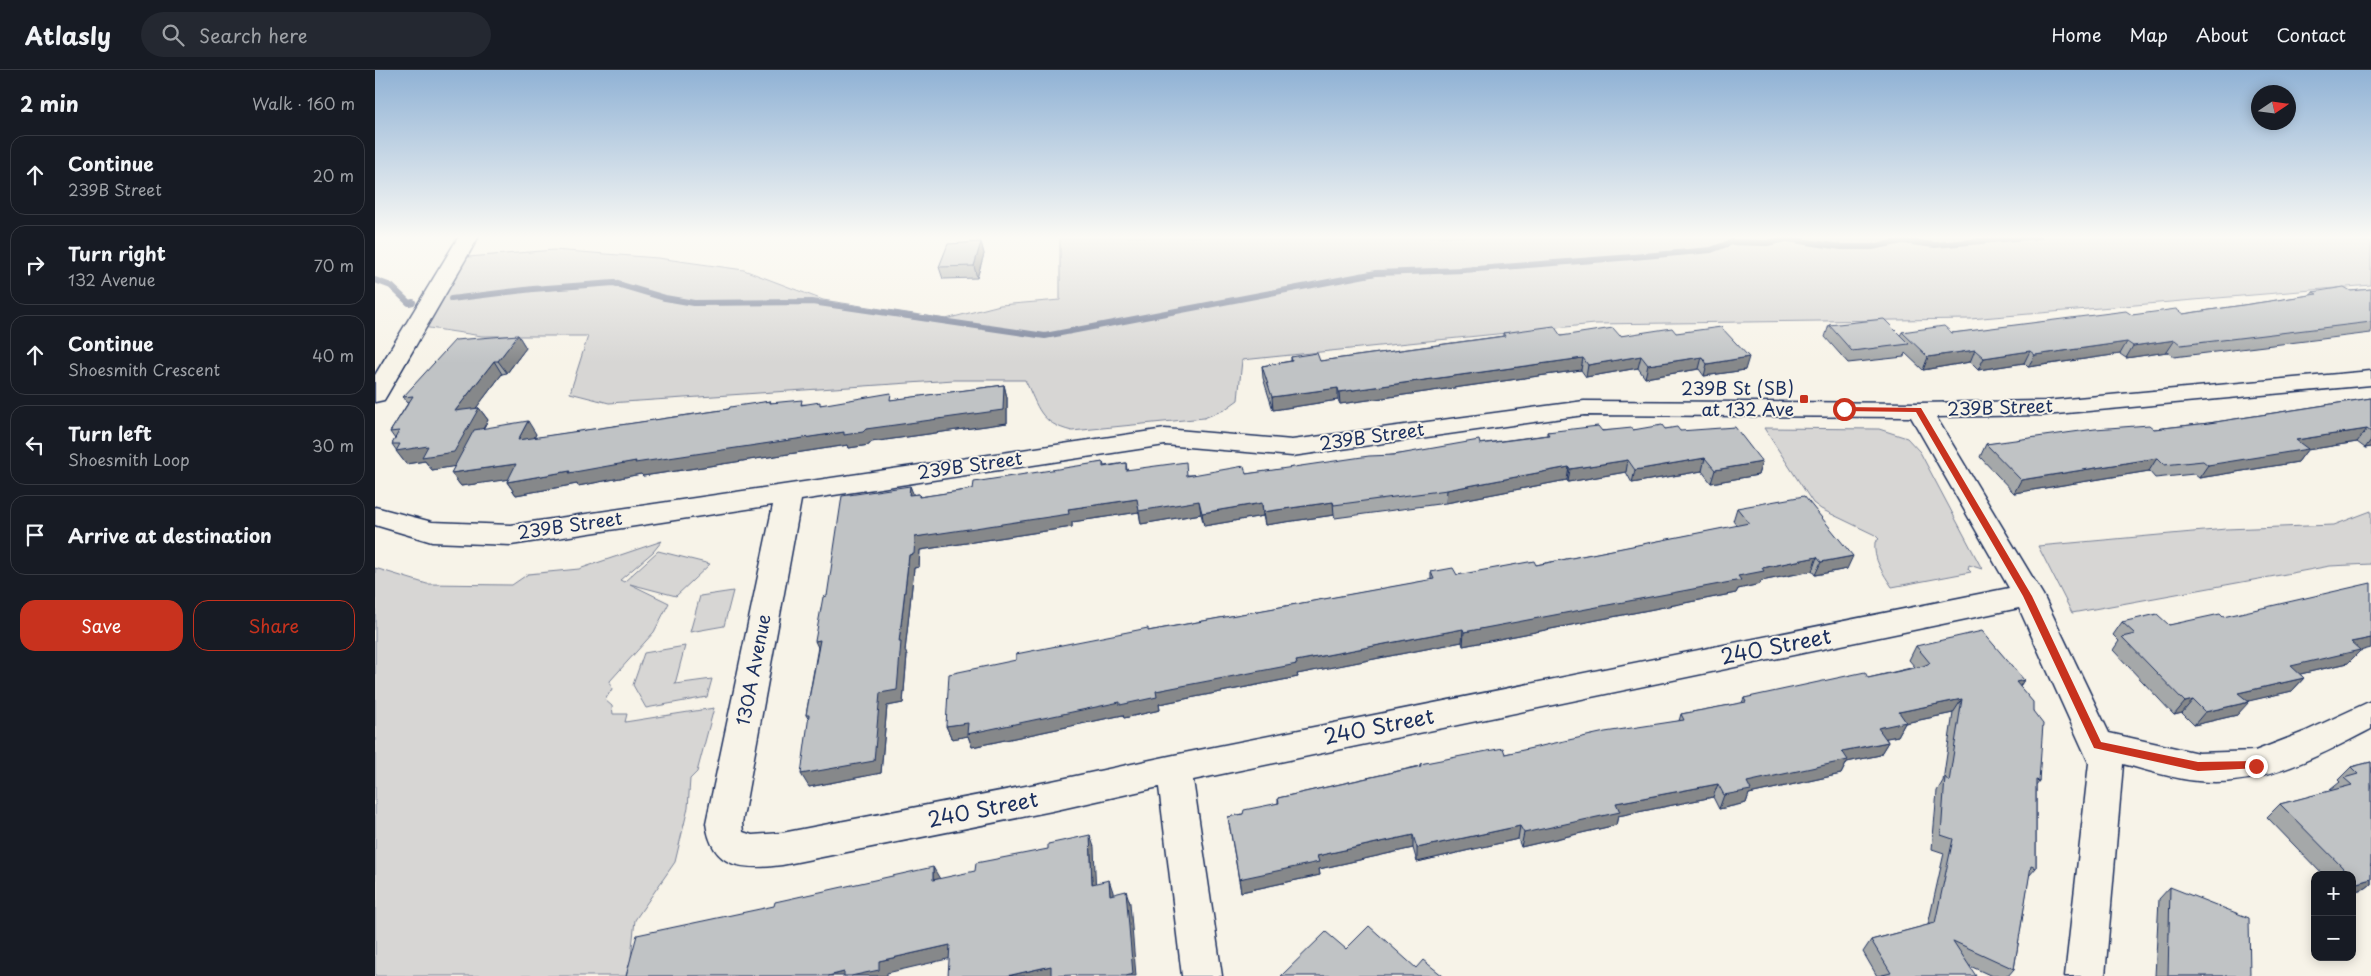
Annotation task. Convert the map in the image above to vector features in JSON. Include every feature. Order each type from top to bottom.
[{"type":"street","points":[[375,395],[444,278]]},
{"type":"street","name":"239B Street","points":[[377,518],[432,532],[511,535],[1165,437],[1292,448],[1584,408],[1919,410],[2045,408],[2371,378]]},
{"type":"street","points":[[1919,410],[2028,596],[2106,763],[2085,976]]},
{"type":"street","name":"130A Avenue","points":[[731,846],[725,837],[724,823],[789,493]]},
{"type":"street","name":"240 Street","points":[[731,846],[756,852],[783,849],[1052,796],[1174,769],[2028,596]]},
{"type":"street","points":[[2098,745],[2198,767],[2256,766],[2316,742],[2371,714]]},
{"type":"street","points":[[1174,769],[1202,976]]},
{"type":"shaded area","points":[[444,278],[766,278],[823,300],[946,319],[1000,305],[1060,300],[1060,278],[2371,278],[2371,285],[1970,319],[1595,324],[1242,360],[1238,400],[1224,410],[1204,418],[1072,431],[1061,428],[1046,419],[1037,406],[1025,380],[954,380],[609,403],[570,393],[588,336],[482,336],[416,326]]},
{"type":"shaded area","points":[[1764,428],[1879,429],[1907,438],[1920,452],[1982,569],[1969,565],[1968,569],[1971,572],[1892,587],[1879,566],[1876,555],[1875,542],[1879,539],[1875,535],[1821,509],[1813,503]]},
{"type":"shaded area","points":[[2371,511],[2371,564],[2330,566],[2072,613],[2038,546],[2226,529],[2334,525]]},
{"type":"shaded area","points":[[662,541],[653,552],[620,580],[624,582],[658,551],[710,564],[676,596],[630,584],[669,603],[654,632],[610,681],[612,689],[605,700],[612,706],[613,714],[627,714],[625,722],[714,708],[697,772],[690,779],[688,808],[675,862],[635,920],[629,976],[375,976],[375,568],[427,584],[512,585],[528,574],[579,569]]},
{"type":"shaded area","points":[[733,591],[724,626],[690,632],[700,596]]},
{"type":"shaded area","points":[[685,646],[675,684],[712,679],[707,697],[646,708],[633,685],[644,653]]},
{"type":"building","points":[[2344,287],[2351,291],[2371,289],[2371,322],[2181,345],[2175,340],[2133,346],[2127,342],[2035,355],[2030,351],[1984,358],[1975,350],[1928,357],[1902,332],[1944,326],[1952,333],[2126,311],[2132,315],[2176,309],[2183,314],[2317,294],[2313,292]]},
{"type":"building","points":[[1884,319],[1909,344],[1852,351],[1829,325]]},
{"type":"building","points":[[1554,326],[1561,336],[1613,328],[1620,336],[1672,328],[1676,333],[1721,327],[1749,357],[1707,364],[1702,357],[1648,365],[1641,356],[1588,365],[1583,358],[1339,392],[1338,388],[1272,397],[1262,366],[1292,361],[1291,357],[1317,353],[1320,361],[1505,336],[1503,333]]},
{"type":"building","points":[[518,335],[498,361],[494,361],[455,411],[479,408],[454,452],[422,457],[428,446],[396,451],[400,444],[392,444],[399,431],[390,432],[413,396],[403,397],[455,340]]},
{"type":"building","points":[[1004,385],[1003,410],[866,429],[863,432],[844,435],[844,432],[635,463],[636,461],[507,482],[516,464],[451,473],[474,430],[528,421],[518,440],[729,409],[730,407],[770,401],[770,403],[802,400],[801,405],[820,402],[820,405],[891,393],[890,400]]},
{"type":"building","points":[[2371,398],[2371,432],[2367,429],[2296,440],[2308,449],[2208,465],[2203,461],[2164,465],[2157,458],[2021,480],[1986,444],[2095,429],[2149,425],[2154,429],[2209,423]]},
{"type":"building","points":[[1662,425],[1665,429],[1677,427],[1680,431],[1735,427],[1762,462],[1715,470],[1705,458],[1635,470],[1628,460],[1570,469],[1569,467],[1447,490],[1334,505],[1333,502],[1263,512],[1262,503],[1202,513],[1199,501],[1139,511],[1137,499],[1068,509],[1069,514],[915,537],[914,554],[909,555],[899,642],[901,642],[897,690],[880,693],[874,761],[801,774],[809,715],[806,715],[820,640],[815,641],[823,597],[827,596],[842,496],[910,486],[909,495],[919,494],[919,497],[973,489],[974,482],[1103,462],[1103,467],[1126,463],[1126,470],[1186,462],[1187,476],[1244,466],[1246,474],[1369,456],[1394,455],[1479,440],[1480,444],[1549,435],[1547,432],[1598,426],[1602,431],[1632,428],[1633,430]]},
{"type":"building","points":[[1804,496],[1853,556],[1821,562],[1817,557],[1762,568],[1764,571],[1738,576],[1741,580],[1464,632],[1463,629],[1296,661],[1297,664],[1156,691],[1157,697],[1120,705],[1120,702],[967,734],[968,723],[946,726],[949,674],[1016,660],[1016,654],[1148,628],[1148,631],[1434,579],[1431,572],[1453,568],[1457,575],[1534,561],[1536,565],[1749,523],[1737,508]]},
{"type":"building","points":[[2371,583],[2371,638],[2351,642],[2360,650],[2291,666],[2304,678],[2238,693],[2249,702],[2205,712],[2193,700],[2185,702],[2122,637],[2135,634],[2122,622],[2157,614],[2169,625],[2220,614],[2223,617]]},
{"type":"building","points":[[1982,631],[2024,680],[2016,682],[2033,702],[2033,711],[2043,724],[2039,781],[2036,780],[2036,868],[2031,866],[2014,969],[1953,941],[1976,976],[1878,976],[1891,973],[1871,940],[1935,923],[1953,839],[1941,835],[1945,777],[1949,782],[1962,699],[1899,712],[1906,722],[1878,728],[1888,742],[1842,751],[1848,760],[1747,782],[1751,790],[1724,795],[1718,784],[1616,803],[1620,812],[1524,833],[1520,826],[1417,848],[1413,835],[1317,856],[1319,862],[1239,879],[1228,817],[1243,814],[1244,810],[1279,803],[1278,798],[1421,766],[1420,764],[1503,748],[1505,754],[1605,732],[1684,720],[1681,714],[1746,702],[1744,698],[1865,672],[1868,678],[1923,666],[1930,663],[1916,646]]},
{"type":"building","points":[[2371,762],[2371,879],[2357,883],[2356,871],[2346,871],[2280,804],[2352,785],[2344,778],[2358,774],[2351,767]]},
{"type":"building","points":[[1090,835],[1092,884],[1109,880],[1110,895],[1126,891],[1133,974],[1126,976],[1051,976],[1051,966],[1007,976],[948,976],[950,945],[879,961],[879,970],[851,976],[844,976],[844,972],[828,976],[626,976],[637,935],[774,906],[775,902],[933,867],[933,880],[975,871],[976,863],[1048,849],[1048,844]]},
{"type":"building","points":[[2170,887],[2249,918],[2250,976],[2168,976]]},
{"type":"building","points":[[1369,926],[1416,968],[1423,960],[1443,976],[1281,976],[1326,932],[1346,949]]},
{"type":"waterway","points":[[451,299],[533,289],[614,283],[665,298],[694,303],[812,302],[1045,336],[1348,278]]},
{"type":"waterway","points":[[375,280],[391,286],[409,303],[413,302]]},
{"type":"place","name":"239B St (SB) at 132 Ave","points":[[1804,399]]},
{"type":"route","points":[[1844,409],[1919,410],[2028,596],[2098,745],[2198,767],[2256,766]]}]
